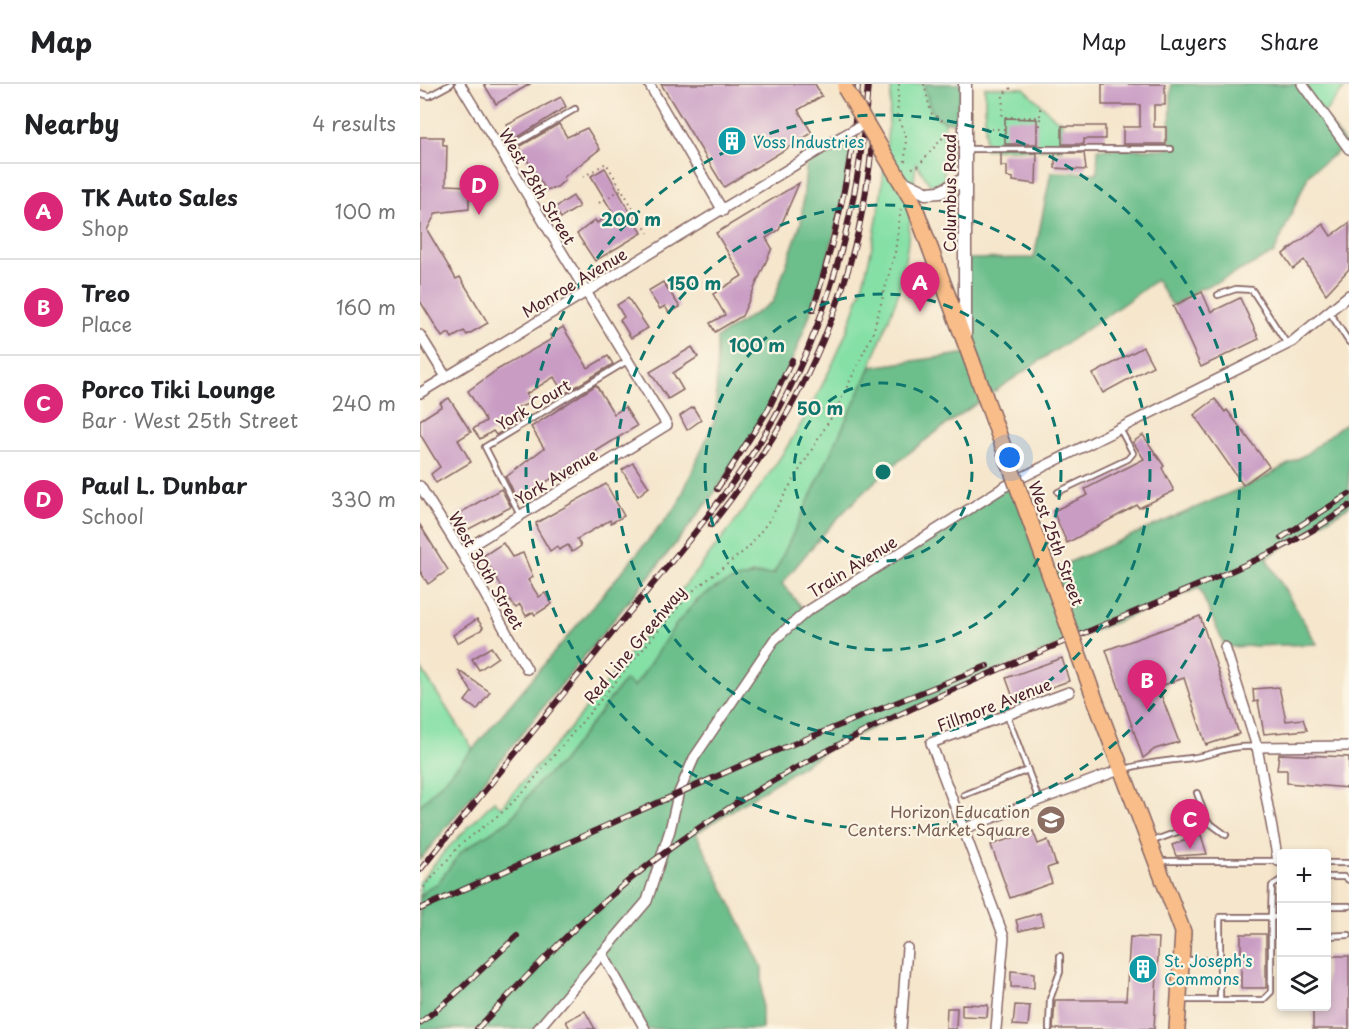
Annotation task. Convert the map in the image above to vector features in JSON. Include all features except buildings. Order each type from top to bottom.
[{"type":"main road","name":"West 25th Street","points":[[844,86],[866,123],[903,175],[914,198],[1097,705],[1159,861],[1184,932],[1177,1029]]},
{"type":"street","name":"West 28th Street","points":[[460,84],[667,425]]},
{"type":"street","points":[[649,84],[723,211]]},
{"type":"street","name":"Columbus Road","points":[[965,84],[965,339]]},
{"type":"street","points":[[1302,84],[1349,149]]},
{"type":"street","name":"Monroe Avenue","points":[[420,393],[866,123]]},
{"type":"street","points":[[914,198],[940,192],[965,179]]},
{"type":"street","name":"Train Avenue","points":[[538,1029],[647,901],[670,830],[678,795],[694,758],[774,640],[806,612],[1009,484],[1287,345],[1330,313],[1349,295]]},
{"type":"street","points":[[420,335],[446,377]]},
{"type":"street","name":"York Avenue","points":[[462,552],[667,425]]},
{"type":"street","name":"West 30th Street","points":[[420,486],[462,552],[527,669]]},
{"type":"street","points":[[1225,647],[1257,747],[1278,849]]},
{"type":"street","name":"Fillmore Avenue","points":[[963,829],[931,744],[1069,692]]},
{"type":"street","points":[[1257,747],[1349,746]]},
{"type":"street","points":[[996,1029],[1004,937],[963,829],[1122,770]]},
{"type":"street","points":[[901,1029],[907,948]]},
{"type":"street","points":[[602,953],[645,1029]]},
{"type":"lane","points":[[420,93],[429,96],[451,84]]},
{"type":"lane","points":[[500,153],[575,109]]},
{"type":"lane","points":[[965,149],[1171,149]]},
{"type":"lane","points":[[1218,295],[1236,289],[1252,290],[1287,345]]},
{"type":"lane","points":[[1330,313],[1349,342]]},
{"type":"lane","name":"York Court","points":[[520,515],[485,447],[627,361]]},
{"type":"lane","points":[[1058,492],[1128,459],[1133,453],[1120,429]]},
{"type":"lane","points":[[1007,715],[1040,802]]},
{"type":"lane","points":[[1122,770],[1147,762],[1193,758],[1234,746],[1257,747]]},
{"type":"lane","points":[[964,795],[1028,770]]},
{"type":"lane","points":[[1197,793],[1207,820],[1227,835]]},
{"type":"lane","points":[[1151,841],[1207,820]]},
{"type":"lane","points":[[1159,861],[1277,861]]},
{"type":"lane","points":[[1331,863],[1349,863]]},
{"type":"lane","points":[[1331,877],[1344,877],[1349,880]]},
{"type":"lane","points":[[1180,1000],[1263,1000],[1271,992],[1272,886],[1277,882]]},
{"type":"lane","points":[[1331,906],[1349,906]]},
{"type":"lane","points":[[1220,1000],[1220,916],[1277,918]]},
{"type":"lane","points":[[1331,936],[1349,935]]},
{"type":"lane","points":[[1049,1029],[1050,999],[1060,972],[1060,956]]},
{"type":"lane","points":[[1183,960],[1220,960]]},
{"type":"path","points":[[899,84],[897,116],[906,136],[903,175]]},
{"type":"path","points":[[924,84],[932,113],[946,123]]},
{"type":"path","points":[[1011,88],[1002,94],[1002,117],[1040,117]]},
{"type":"path","points":[[1040,104],[1038,129],[1044,131]]},
{"type":"path","points":[[985,129],[1005,129]]},
{"type":"path","points":[[912,168],[918,166],[946,134]]},
{"type":"path","points":[[584,177],[606,163],[648,233]]},
{"type":"path","points":[[599,203],[622,189]]},
{"type":"path","name":"Red Line Greenway","points":[[420,892],[460,845],[505,810],[525,790],[694,590],[741,555],[768,522],[837,408],[873,333],[895,252],[914,198]]},
{"type":"green space","points":[[892,84],[931,84],[944,113],[944,182],[930,185],[916,163],[907,249],[898,295],[868,373],[853,452],[773,574],[752,574],[696,600],[634,687],[625,680],[560,764],[538,783],[511,819],[462,851],[437,884],[428,888],[420,898],[420,882],[444,852],[494,801],[501,807],[567,732],[706,559],[760,488],[807,413],[846,333],[868,265],[882,188]]},
{"type":"green space","points":[[924,84],[965,84],[965,124],[939,119],[931,110]]},
{"type":"green space","points":[[1171,84],[1302,84],[1346,145],[1309,174],[1274,253],[1218,282],[1199,289],[1173,306],[1156,280],[953,420],[888,470],[832,524],[782,584],[806,612],[1009,484],[1049,571],[1260,480],[1306,454],[1349,420],[1349,506],[1266,558],[1317,644],[1225,647],[1199,588],[991,673],[835,745],[696,833],[762,967],[762,1029],[645,1029],[602,953],[538,1029],[420,1029],[420,898],[428,888],[437,884],[462,851],[511,819],[538,783],[560,764],[625,680],[634,687],[675,626],[705,594],[747,576],[774,574],[871,367],[969,353],[965,259],[1034,258],[1051,172],[1097,173],[1098,149],[1170,149]]},
{"type":"green space","points":[[1302,84],[1348,84],[1324,113]]},
{"type":"green space","points":[[985,87],[1024,88],[1057,120],[1062,120],[1062,149],[985,149]]},
{"type":"green space","points":[[854,130],[833,239],[812,309],[784,378],[751,438],[717,490],[679,540],[420,860],[420,806],[473,749],[677,506],[716,417],[717,338],[773,302],[801,223],[807,159]]},
{"type":"green space","points":[[420,667],[473,749],[420,806]]},
{"type":"railway","points":[[813,310],[843,198],[853,141],[858,84]]},
{"type":"railway","points":[[420,870],[694,534],[740,472],[768,428],[792,383],[831,287],[845,237],[855,186],[868,84]]},
{"type":"railway","points":[[711,525],[774,436],[823,341],[856,240],[867,187],[873,132]]},
{"type":"railway","points":[[717,489],[768,410],[792,360]]},
{"type":"railway","points":[[1281,538],[1349,494]]},
{"type":"railway","points":[[477,1029],[560,943],[631,879],[721,813],[768,784],[865,731],[915,707],[1285,546],[1349,506]]},
{"type":"railway","points":[[420,909],[751,761],[987,666]]},
{"type":"railway","points":[[420,1023],[451,998],[517,936]]},
{"type":"place","name":"Voss Industries","points":[[732,141]]},
{"type":"place","name":"Paul L. Dunbar","points":[[479,215]]},
{"type":"place","name":"TK Auto Sales","points":[[920,312]]},
{"type":"place","name":"Treo","points":[[1147,710]]},
{"type":"place","name":"Horizon Education Centers: Market Square","points":[[1051,820]]},
{"type":"place","name":"Porco Tiki Lounge","points":[[1190,849]]},
{"type":"place","name":"St. Joseph's Commons","points":[[1143,969]]}]
